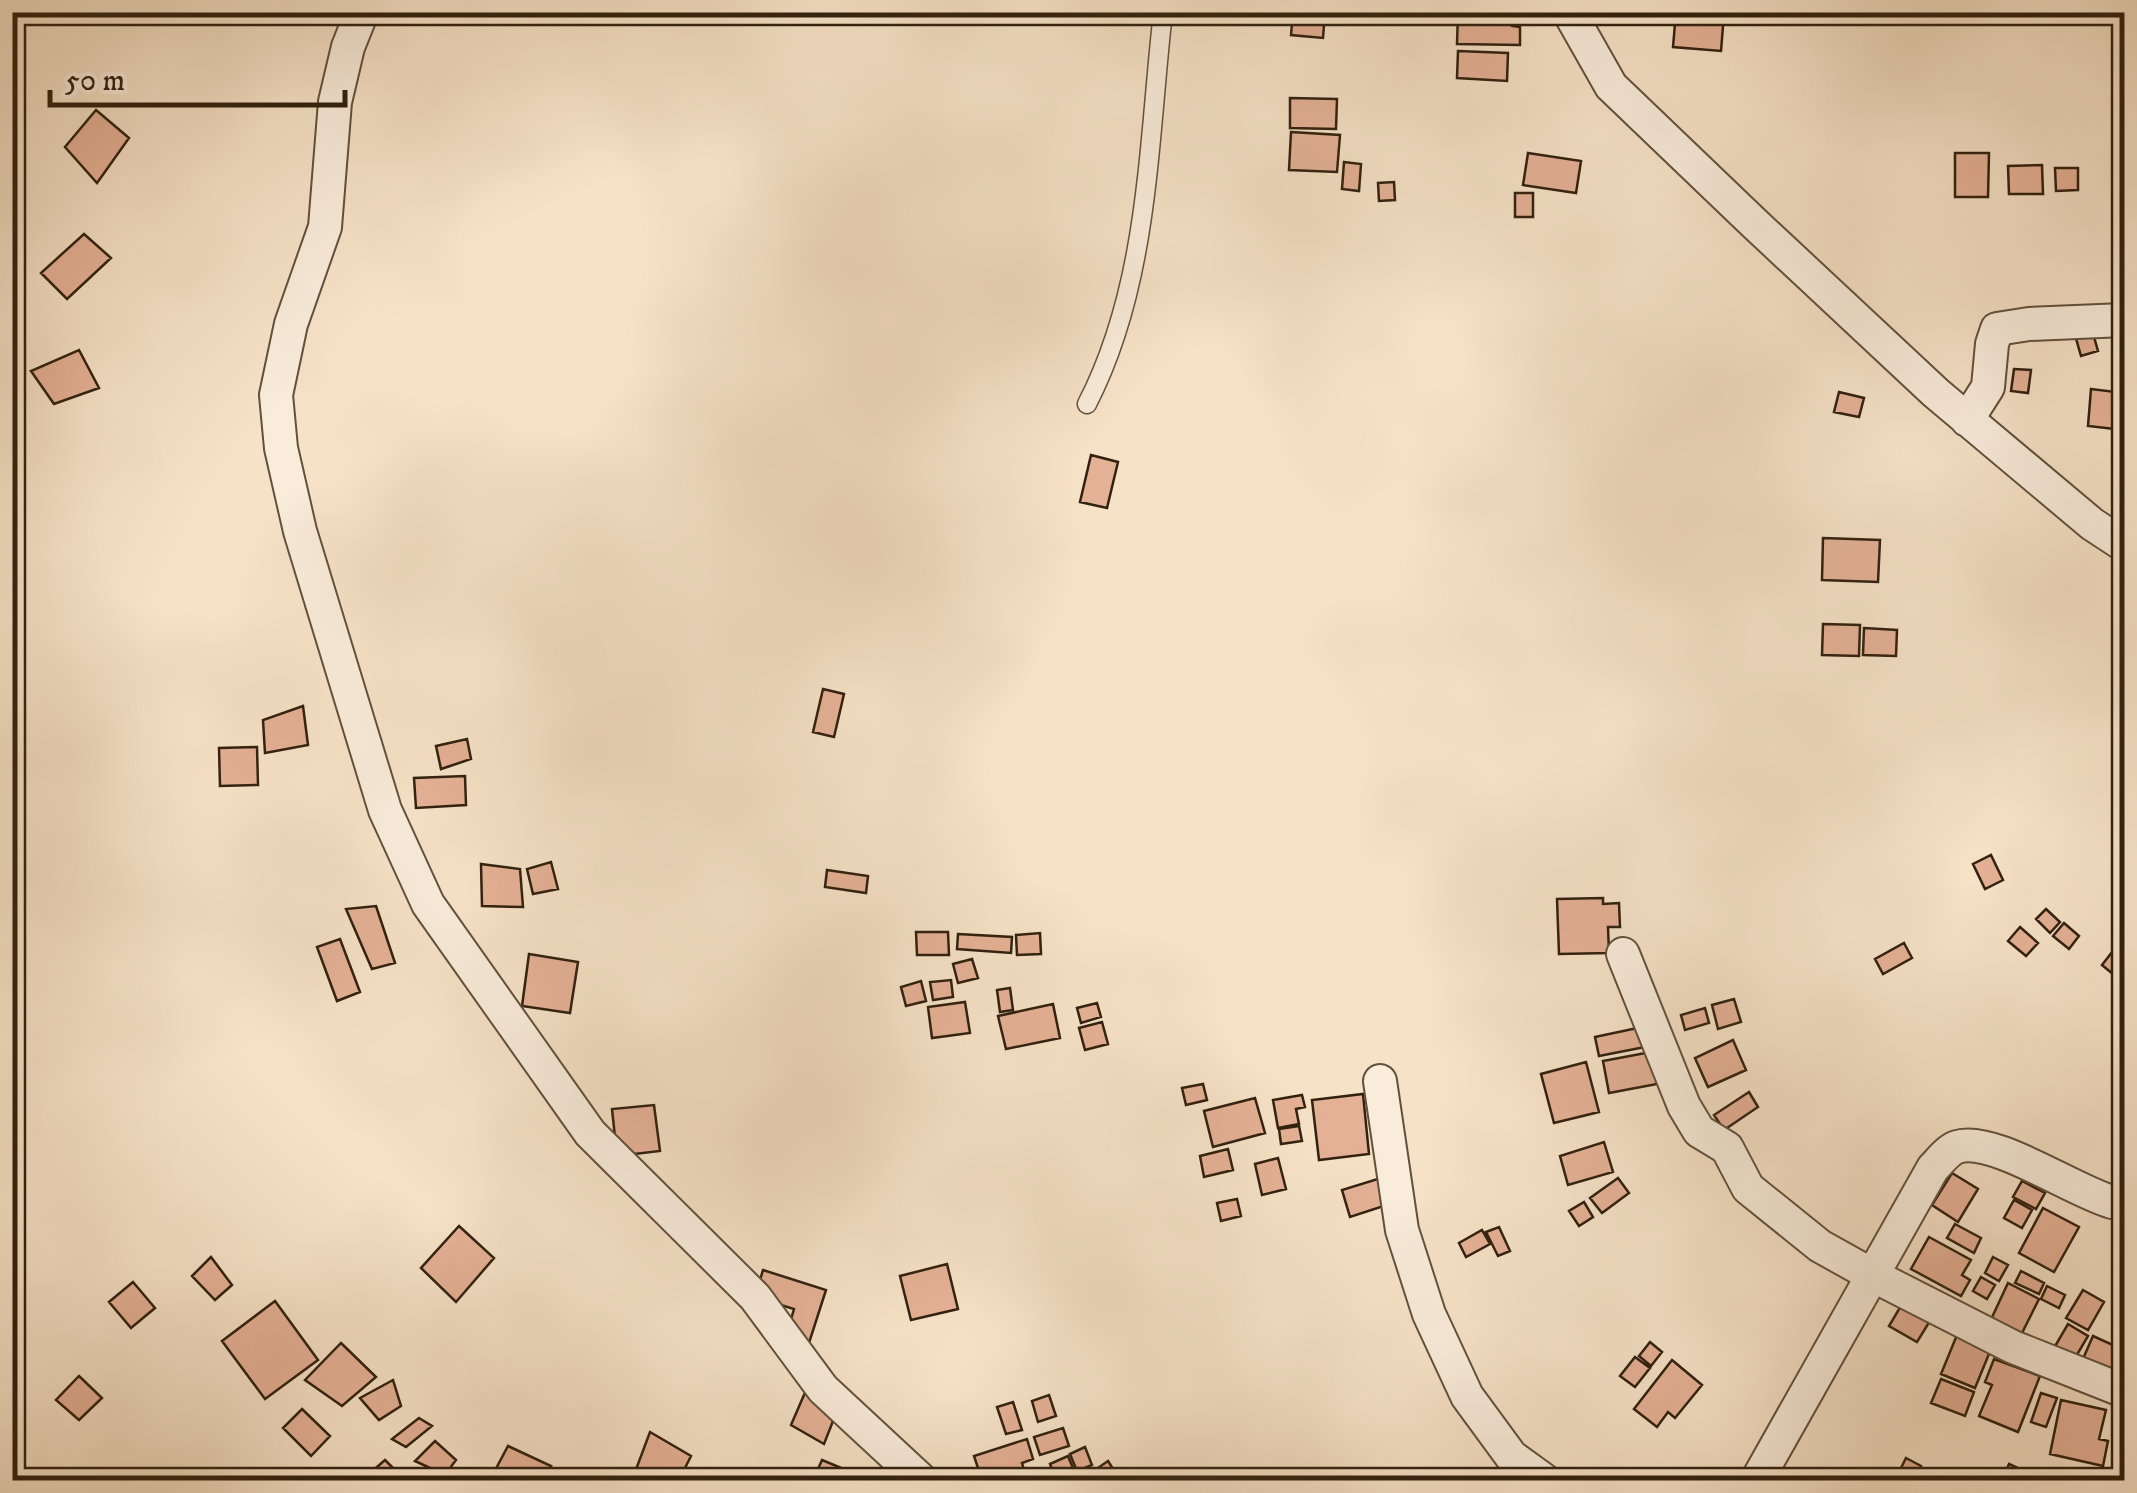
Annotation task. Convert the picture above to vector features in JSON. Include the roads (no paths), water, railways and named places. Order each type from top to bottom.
[{"type":"street","points":[[362,12],[348,48],[336,102],[325,228],[291,324],[276,395],[281,448],[300,532],[385,810],[428,904],[590,1134],[617,1156],[755,1297],[823,1389],[921,1480]]},
{"type":"street","points":[[1569,12],[1611,86],[1966,420],[2092,524],[2124,545]]},
{"type":"street","points":[[1966,420],[1988,386],[1996,329],[2124,320]]},
{"type":"street","points":[[1623,954],[1684,1106],[1698,1131],[1726,1148],[1748,1188],[1820,1246],[1872,1275],[2012,1347],[2124,1391]]},
{"type":"street","points":[[1380,1080],[1402,1230],[1429,1314],[1467,1396],[1511,1456],[1544,1480]]},
{"type":"street","points":[[1757,1480],[1933,1168],[1954,1147],[1983,1145],[2090,1196],[2112,1202],[2124,1196]]},
{"type":"lane","points":[[1087,404],[1110,360],[1136,251],[1151,162],[1163,12]]}]
